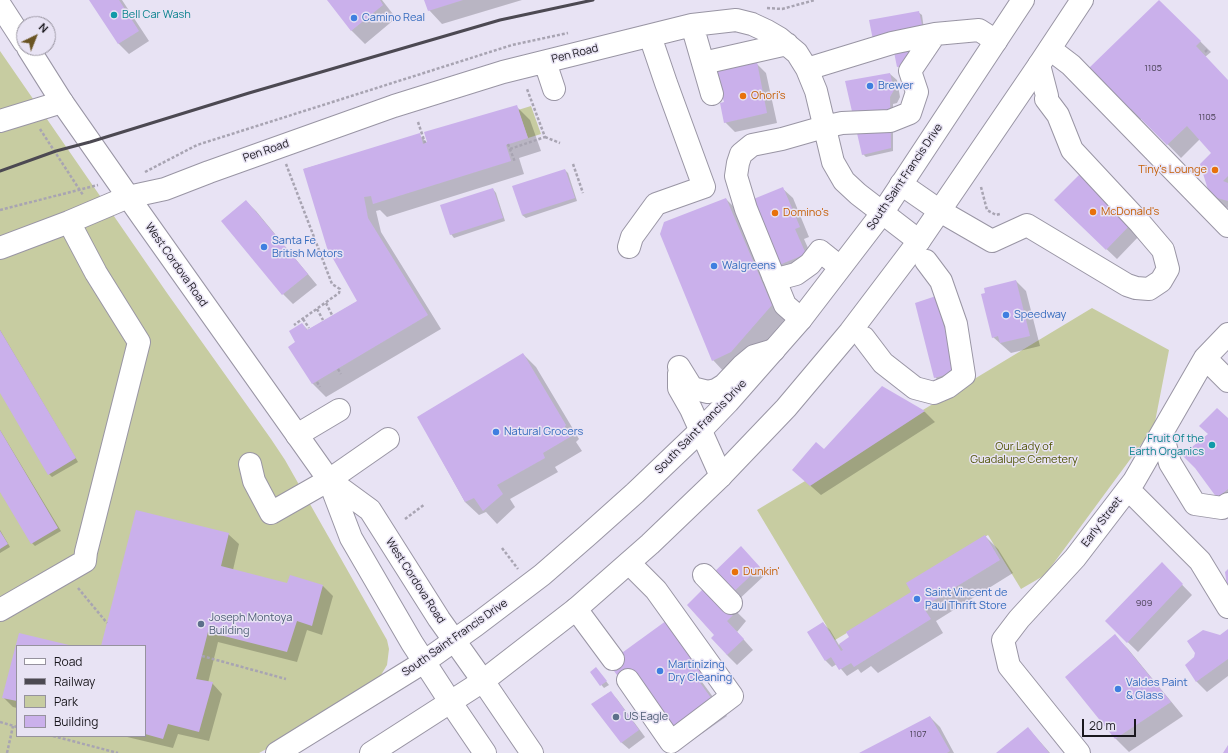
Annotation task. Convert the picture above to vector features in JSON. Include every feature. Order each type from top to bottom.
[{"type":"main road","name":"South Saint Francis Drive","points":[[277,753],[424,662],[542,575],[635,493],[700,431],[728,402],[801,319],[883,212],[1023,0]]},
{"type":"main road","points":[[371,753],[451,703],[483,681],[576,609],[650,544],[721,476],[786,408],[850,332],[922,251],[940,211],[1082,0]]},
{"type":"main road","points":[[901,184],[940,211],[992,241],[1027,225],[1127,285],[1136,288],[1148,289],[1161,282],[1168,269],[1163,250],[1072,150],[1058,115],[1046,99],[1044,57],[1091,0]]},
{"type":"main road","points":[[0,5],[16,30]]},
{"type":"main road","name":"Pen Road","points":[[0,248],[69,222],[128,197],[165,189],[394,106],[503,72],[650,36],[692,24],[736,20],[752,24],[768,31],[788,44],[797,53],[807,69],[816,91],[833,162],[844,181],[858,194],[883,212],[922,251],[941,281],[956,324],[964,375],[948,388],[934,393],[915,388],[883,363],[864,338]]},
{"type":"main road","points":[[692,24],[712,94]]},
{"type":"main road","points":[[807,69],[892,43],[935,34],[979,30],[996,42]]},
{"type":"main road","points":[[801,319],[785,305],[746,209],[736,176],[741,154],[752,145],[782,139],[824,127],[842,123],[890,121],[910,113],[917,92],[910,71],[935,34]]},
{"type":"main road","points":[[629,248],[632,237],[656,204],[704,187],[650,36]]},
{"type":"main road","points":[[703,63],[788,44]]},
{"type":"main road","name":"West Cordova Road","points":[[33,56],[62,102],[128,197],[329,480],[351,538],[424,662],[485,753]]},
{"type":"main road","points":[[1044,57],[1071,65],[1228,226]]},
{"type":"main road","points":[[545,62],[554,89]]},
{"type":"main road","points":[[0,121],[62,102]]},
{"type":"main road","points":[[0,610],[85,561],[139,342],[96,273],[69,222]]},
{"type":"main road","points":[[773,276],[781,278],[796,274],[810,264],[820,251],[840,267]]},
{"type":"main road","name":"Early Street","points":[[1079,753],[1009,666],[1003,640],[1024,613],[1075,558],[1134,481],[1205,358],[1228,334]]},
{"type":"main road","points":[[721,476],[691,409],[679,388],[679,367],[692,388],[708,392],[716,390],[724,385],[754,356],[774,350]]},
{"type":"main road","points":[[1205,358],[1228,381]]},
{"type":"main road","points":[[297,435],[339,410]]},
{"type":"main road","points":[[1162,433],[1170,463],[1195,504],[1222,508],[1228,504]]},
{"type":"main road","points":[[250,464],[254,481],[271,513],[329,480],[388,439]]},
{"type":"main road","name":"West Cordova Road","points":[[329,480],[370,510],[454,641],[532,753]]},
{"type":"main road","points":[[1128,489],[1200,561],[1228,607]]},
{"type":"main road","points":[[628,680],[671,742],[732,696],[656,590],[629,563]]},
{"type":"main road","points":[[704,575],[732,603]]},
{"type":"main road","points":[[576,609],[613,659]]},
{"type":"path","points":[[782,9],[816,0]]},
{"type":"path","points":[[1205,52],[1208,49]]},
{"type":"path","points":[[527,89],[545,137]]},
{"type":"path","points":[[418,122],[425,143]]},
{"type":"path","points":[[34,131],[41,129],[84,195]]},
{"type":"path","points":[[510,149],[545,137],[560,143]]},
{"type":"path","points":[[508,144],[515,162]]},
{"type":"path","points":[[286,164],[332,284],[340,289],[339,293],[294,325]]},
{"type":"path","points":[[573,164],[583,193]]},
{"type":"path","points":[[980,181],[983,200],[987,210],[996,215],[1006,212]]},
{"type":"path","points":[[0,210],[81,190]]},
{"type":"path","points":[[326,303],[332,315]]},
{"type":"path","points":[[317,309],[323,320]]},
{"type":"path","points":[[303,319],[309,328]]},
{"type":"path","points":[[338,369],[342,374]]},
{"type":"path","points":[[317,382],[320,387]]},
{"type":"path","points":[[405,519],[426,504]]},
{"type":"path","points":[[502,548],[522,574]]},
{"type":"path","points":[[76,586],[107,623]]},
{"type":"path","points":[[202,656],[286,679]]},
{"type":"path","points":[[0,722],[16,727]]},
{"type":"path","points":[[8,753],[13,726]]},
{"type":"path","points":[[57,737],[118,753]]},
{"type":"green space","points":[[0,51],[167,293],[285,460],[387,640],[389,649],[387,665],[381,675],[368,687],[296,733],[259,753],[0,753]]},
{"type":"green space","points":[[531,106],[541,134],[528,138],[518,110]]},
{"type":"green space","name":"Our Lady of Guadalupe Cemetery","points":[[1092,308],[1169,350],[1154,427],[1045,575],[1021,589],[988,535],[912,582],[917,591],[835,640],[757,510]]},
{"type":"building","name":"Bell Car Wash","points":[[89,0],[119,0],[139,31],[118,44]]},
{"type":"building","name":"Camino Real","points":[[327,0],[380,0],[383,5],[351,31]]},
{"type":"building","points":[[424,0],[463,0],[428,11]]},
{"type":"building","points":[[1159,0],[1201,41],[1196,46],[1228,80],[1228,176],[1223,181],[1228,183],[1228,201],[1210,196],[1200,164],[1211,153],[1187,126],[1167,145],[1131,109],[1128,112],[1089,68]]},
{"type":"building","points":[[919,11],[922,25],[912,64],[897,67],[891,37],[873,40],[869,20]]},
{"type":"building","name":"Ohori's","points":[[757,62],[767,113],[724,123],[720,103],[724,102],[714,69]]},
{"type":"building","points":[[890,73],[894,90],[890,97],[891,148],[862,155],[845,81]]},
{"type":"building","points":[[517,105],[528,138],[506,145],[511,161],[373,204],[371,196],[364,197],[368,218],[428,315],[312,384],[288,347],[295,342],[289,331],[302,323],[307,330],[357,301],[327,248],[303,169],[420,133],[423,144],[427,142],[424,132]]},
{"type":"building","points":[[565,169],[575,198],[522,215],[512,186]]},
{"type":"building","name":"McDonald's","points":[[1082,172],[1132,223],[1106,250],[1054,200]]},
{"type":"building","name":"Domino's","points":[[783,187],[800,227],[795,229],[806,254],[779,265],[751,200]]},
{"type":"building","points":[[493,188],[503,218],[450,235],[440,205]]},
{"type":"building","name":"Walgreens","points":[[726,198],[772,305],[731,352],[712,361],[660,234],[664,222]]},
{"type":"building","name":"Santa Fe British Motors","points":[[246,200],[308,274],[282,295],[221,221]]},
{"type":"building","name":"Speedway","points":[[1016,280],[1030,336],[1000,343],[998,336],[992,338],[981,294],[985,293],[984,288]]},
{"type":"building","points":[[936,296],[956,372],[934,378],[915,303]]},
{"type":"building","points":[[0,330],[76,458],[48,475],[0,393]]},
{"type":"building","name":"Natural Grocers","points":[[523,353],[566,425],[564,428],[570,437],[543,453],[545,458],[497,485],[503,494],[483,511],[474,498],[465,502],[417,417]]},
{"type":"building","points":[[882,386],[925,411],[810,486],[792,470],[816,442],[824,449]]},
{"type":"building","name":"Fruit Of the Earth Organics","points":[[1217,408],[1228,418],[1228,489],[1217,498],[1195,468],[1182,455],[1208,434],[1199,426]]},
{"type":"building","points":[[0,430],[58,528],[31,544],[0,492]]},
{"type":"building","name":"Joseph Montoya Building","points":[[136,510],[229,533],[221,566],[287,583],[290,575],[323,585],[312,626],[297,621],[287,652],[208,632],[196,679],[213,682],[199,732],[168,724],[163,739],[146,734],[146,645],[101,645]]},
{"type":"building","points":[[0,531],[8,544],[0,549]]},
{"type":"building","name":"Saint Vincent de Paul Thrift Store","points":[[985,535],[1000,560],[923,607],[931,619],[854,667],[851,663],[839,670],[831,657],[825,661],[807,632],[823,622],[841,651],[843,650],[839,644],[849,637],[846,632],[911,592],[906,583]]},
{"type":"building","name":"Dunkin'","points":[[741,546],[760,567],[728,597],[709,577]]},
{"type":"building","points":[[1162,562],[1183,584],[1127,643],[1105,621]]},
{"type":"building","points":[[1228,569],[1228,586],[1227,586],[1225,572]]},
{"type":"building","points":[[709,583],[737,611],[727,621],[744,639],[727,655],[711,638],[714,635],[687,605]]},
{"type":"building","name":"Martinizing Dry Cleaning","points":[[670,618],[709,672],[698,680],[714,702],[672,732],[623,683],[608,663]]},
{"type":"building","points":[[1228,629],[1228,659],[1196,682],[1185,665],[1194,657],[1195,653],[1187,641],[1203,630],[1220,635]]},
{"type":"building","points":[[19,633],[69,645],[16,645],[16,701],[2,698]]},
{"type":"building","name":"Valdes Paint & Glass","points":[[1115,634],[1171,702],[1115,739],[1065,677]]},
{"type":"building","points":[[596,667],[607,681],[600,686],[590,672]]},
{"type":"building","name":"US Eagle","points":[[611,691],[639,730],[621,743],[591,704]]},
{"type":"building","points":[[930,716],[950,751],[947,753],[859,753]]},
{"type":"building","points":[[1028,727],[1049,753],[996,753]]},
{"type":"building","points":[[1228,745],[1228,753],[1223,753]]},
{"type":"railway","points":[[0,171],[56,151],[500,20],[593,0]]},
{"type":"place","name":"Bell Car Wash","points":[[114,15]]},
{"type":"place","name":"Camino Real","points":[[354,18]]},
{"type":"place","name":"Brewer","points":[[870,86]]},
{"type":"place","name":"Ohori's","points":[[743,96]]},
{"type":"place","name":"Tiny's Lounge","points":[[1215,170]]},
{"type":"place","name":"McDonald's","points":[[1093,212]]},
{"type":"place","name":"Domino's","points":[[775,213]]},
{"type":"place","name":"Santa Fe British Motors","points":[[264,247]]},
{"type":"place","name":"Walgreens","points":[[714,266]]},
{"type":"place","name":"Speedway","points":[[1006,315]]},
{"type":"place","name":"Natural Grocers","points":[[496,432]]},
{"type":"place","name":"Fruit Of the Earth Organics","points":[[1212,445]]},
{"type":"place","name":"Dunkin'","points":[[735,572]]},
{"type":"place","name":"Saint Vincent de Paul Thrift Store","points":[[917,599]]},
{"type":"place","name":"Joseph Montoya Building","points":[[201,624]]},
{"type":"place","name":"Martinizing Dry Cleaning","points":[[660,671]]},
{"type":"place","name":"Valdes Paint & Glass","points":[[1118,689]]},
{"type":"place","name":"US Eagle","points":[[616,717]]}]
